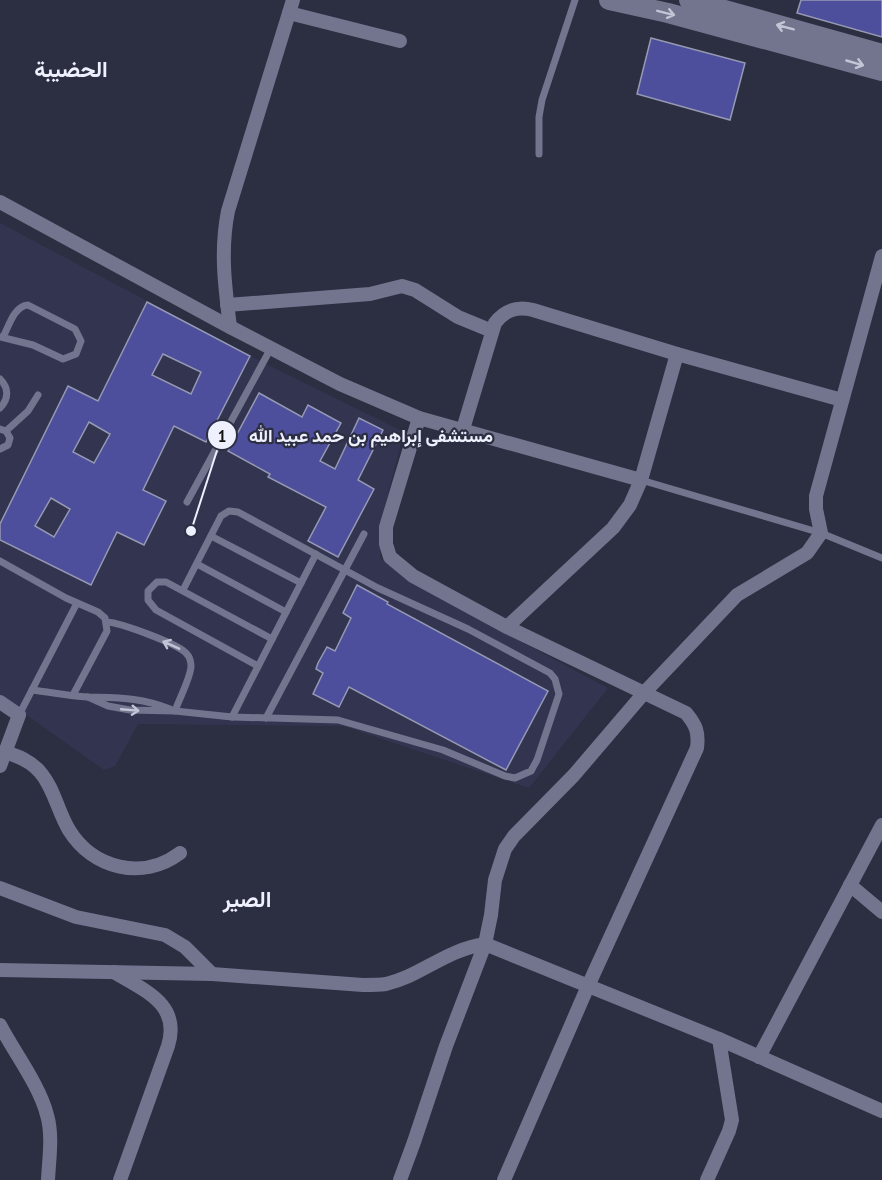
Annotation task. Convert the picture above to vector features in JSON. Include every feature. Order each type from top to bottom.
[{"type":"main road","points":[[609,0],[668,13],[882,71]]},
{"type":"main road","points":[[689,0],[882,54]]},
{"type":"street","points":[[230,327],[223,268],[228,211],[291,6],[400,41]]},
{"type":"street","points":[[0,202],[340,384],[419,418],[641,480]]},
{"type":"street","points":[[400,1180],[446,1046],[485,944],[495,880],[505,849],[530,819],[574,775],[644,693],[737,595],[807,553],[822,533],[816,509],[816,496],[882,256]]},
{"type":"street","points":[[227,305],[370,294],[402,286],[415,290],[458,317],[492,331]]},
{"type":"street","points":[[463,429],[492,331],[501,316],[516,308],[525,308],[842,400]]},
{"type":"street","points":[[507,627],[613,528],[630,505],[641,480],[678,354]]},
{"type":"street","points":[[419,418],[386,527],[386,544],[390,557],[413,576],[507,627],[686,713],[695,724],[699,734],[697,748],[588,986],[504,1180]]},
{"type":"street","points":[[0,702],[19,715],[2,759],[23,759],[41,773],[70,831],[83,847],[100,860],[119,867],[138,869],[164,863],[180,853]]},
{"type":"street","points":[[759,1057],[882,825]]},
{"type":"street","points":[[850,885],[882,912]]},
{"type":"street","points":[[0,888],[76,917],[165,934],[185,947],[212,974]]},
{"type":"street","points":[[0,970],[212,974],[363,985],[386,984],[410,975],[454,952],[470,946],[485,944],[719,1039],[882,1111]]},
{"type":"street","points":[[113,971],[161,1003],[168,1013],[171,1024],[168,1046],[120,1180]]},
{"type":"street","points":[[0,1024],[43,1102],[48,1117],[50,1131],[48,1180]]},
{"type":"street","points":[[707,1180],[732,1120],[719,1039]]},
{"type":"lane","points":[[539,154],[539,117],[542,100],[575,0]]},
{"type":"lane","points":[[28,305],[75,329],[81,341],[76,354],[63,359],[33,345],[2,337],[17,309],[28,305]]},
{"type":"lane","points":[[187,502],[270,348]]},
{"type":"lane","points":[[0,379],[7,395],[0,408]]},
{"type":"lane","points":[[0,449],[5,448],[10,442],[10,438],[3,430],[28,411],[38,395]]},
{"type":"lane","points":[[641,480],[822,533],[882,558]]},
{"type":"lane","points":[[88,697],[119,709],[175,711],[232,717],[325,718],[349,722],[443,750],[510,778],[526,774],[535,766],[559,694],[558,686],[550,673],[468,629],[378,588],[234,510],[221,516],[183,590]]},
{"type":"lane","points":[[266,718],[364,534]]},
{"type":"lane","points":[[211,536],[301,584]]},
{"type":"lane","points":[[232,717],[316,554]]},
{"type":"lane","points":[[0,561],[101,614],[107,622],[127,626],[187,654],[191,662],[190,671],[175,711]]},
{"type":"lane","points":[[197,564],[286,612]]},
{"type":"lane","points":[[258,666],[156,610],[148,600],[148,591],[157,582],[166,582],[272,639]]},
{"type":"lane","points":[[19,715],[77,603]]},
{"type":"lane","points":[[73,695],[105,635],[107,622]]},
{"type":"lane","points":[[32,690],[88,697],[123,697],[158,704],[175,711]]},
{"type":"shaded area","points":[[0,223],[264,363],[404,432],[385,505],[380,558],[411,583],[608,688],[529,788],[343,726],[138,724],[115,766],[104,770],[0,696]]},
{"type":"building","points":[[801,0],[882,0],[882,37],[797,13]]},
{"type":"building","points":[[651,38],[745,63],[730,120],[637,94]]},
{"type":"building","points":[[147,302],[250,356],[206,442],[174,426],[143,490],[166,501],[144,545],[117,532],[91,585],[0,540],[0,524],[68,386],[98,401]],"holes":[[[163,354],[201,372],[191,394],[152,375]],[[89,422],[110,434],[94,463],[73,452]],[[51,498],[70,509],[54,537],[35,526]]]},
{"type":"building","points":[[259,393],[302,417],[308,405],[341,423],[320,461],[335,469],[359,418],[383,430],[358,480],[374,489],[338,557],[308,541],[326,507],[268,477],[270,474],[228,451]]},
{"type":"building","points":[[357,585],[388,602],[387,604],[548,691],[506,770],[349,687],[339,707],[313,694],[323,673],[316,669],[318,663],[327,647],[335,651],[351,618],[343,613]]},
{"type":"place","name":"مستشفى إبراهيم بن حمد عبيد الله","points":[[191,531]]},
{"type":"district","name":"الحضيبة","points":[[71,69]]},
{"type":"district","name":"الصير","points":[[247,899]]}]
